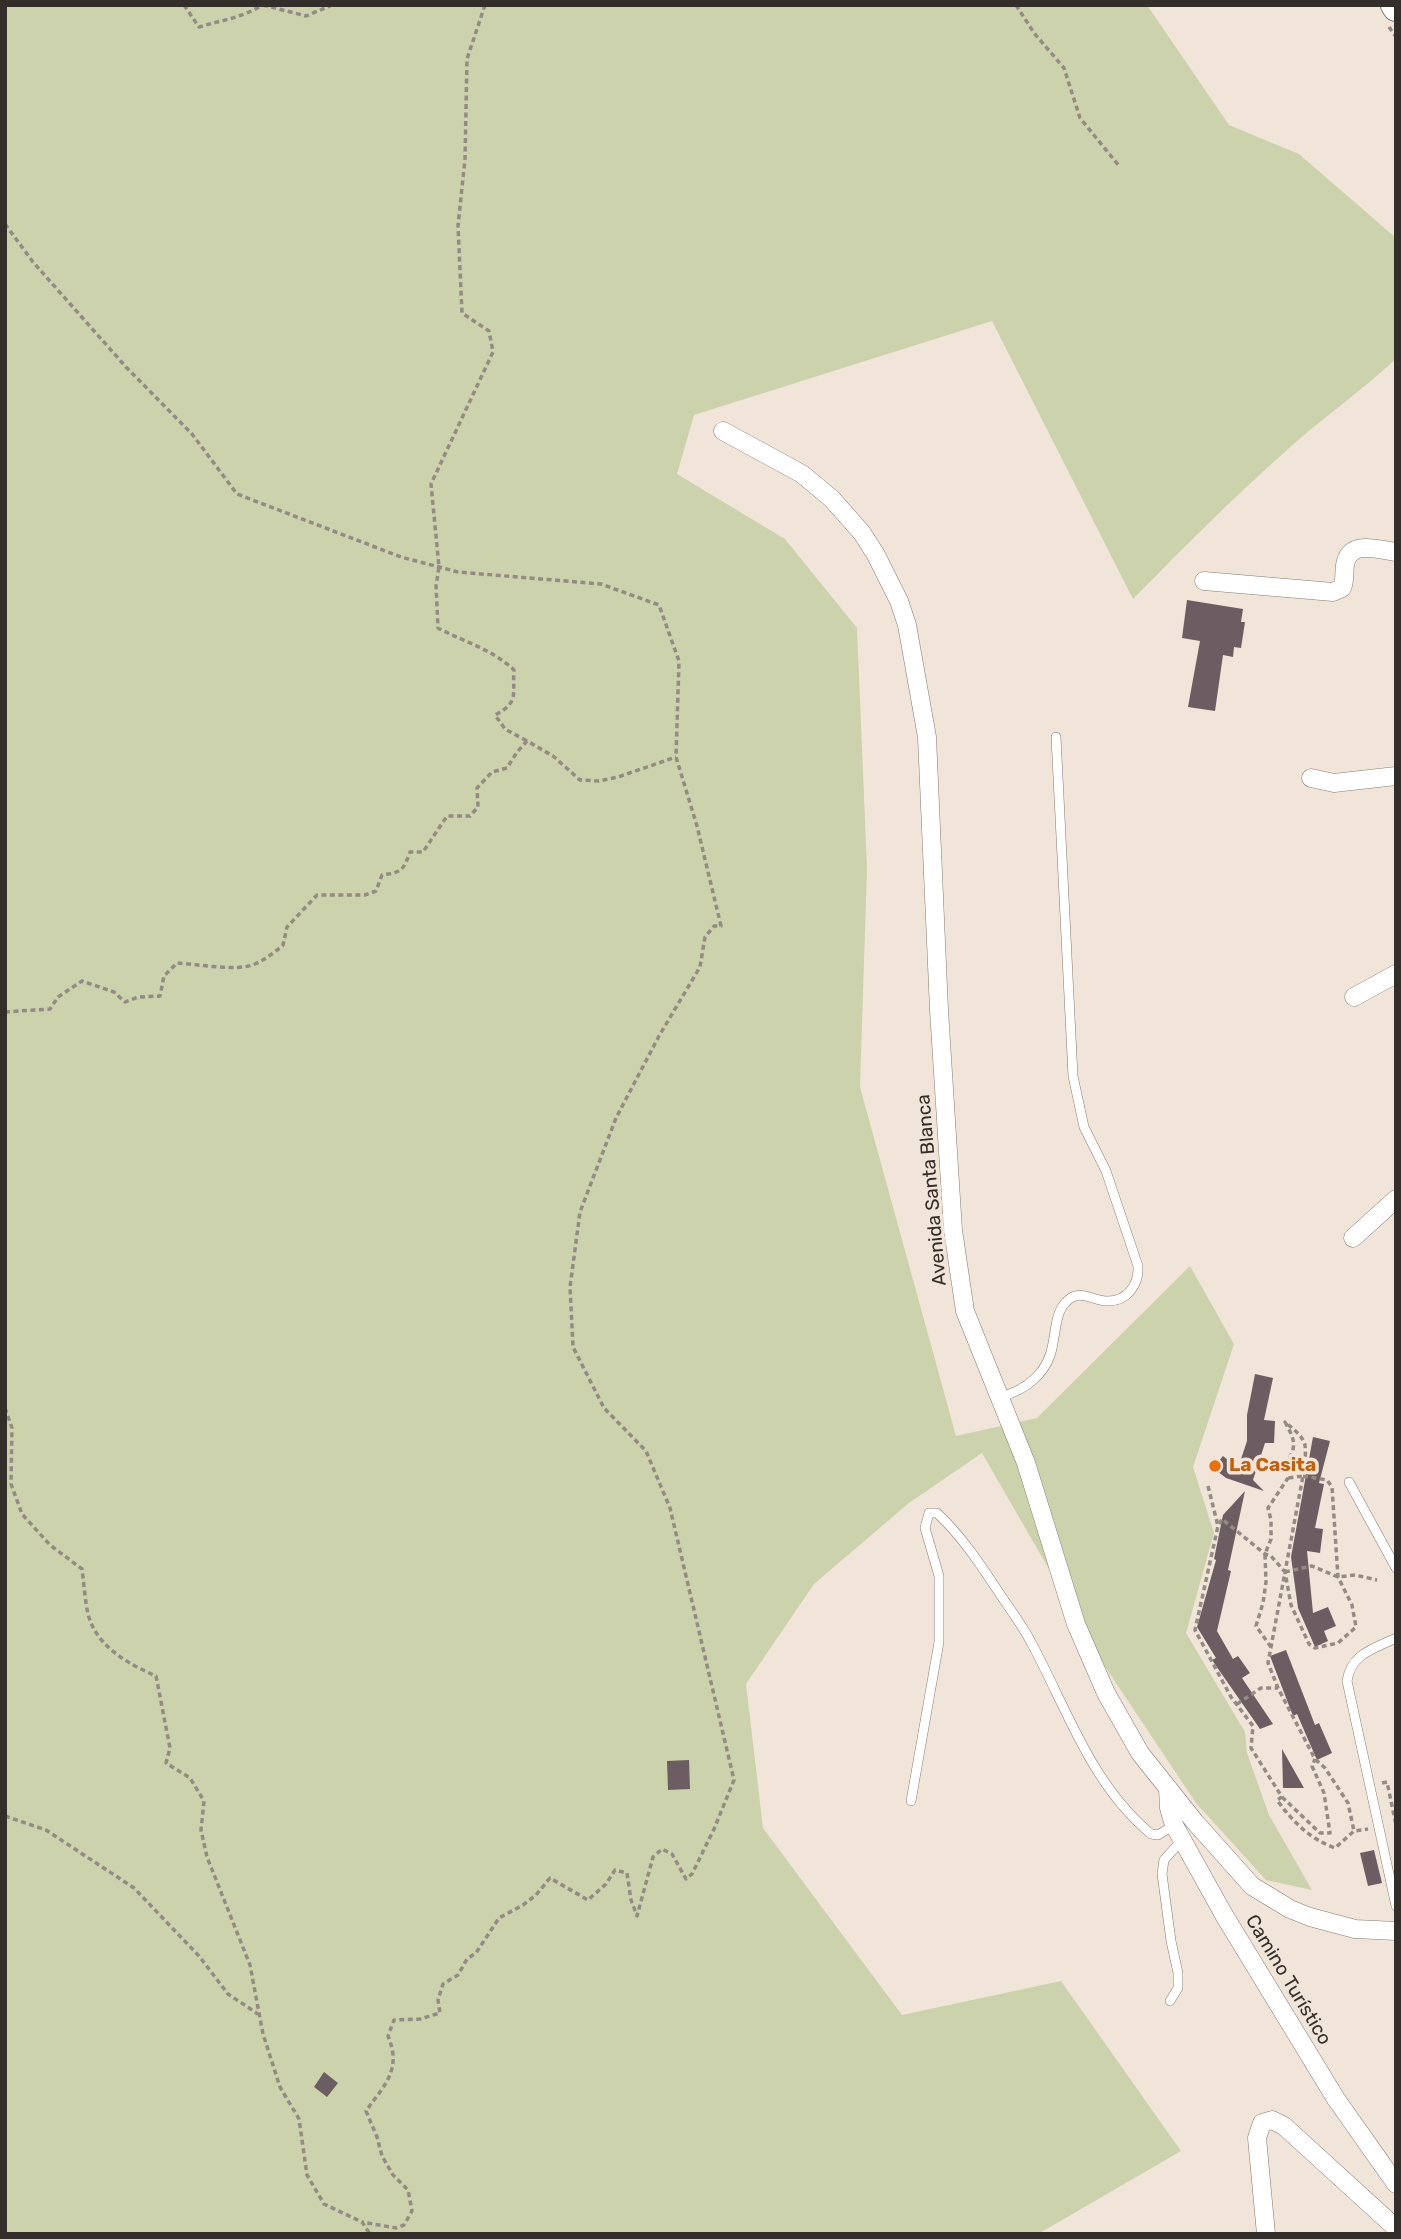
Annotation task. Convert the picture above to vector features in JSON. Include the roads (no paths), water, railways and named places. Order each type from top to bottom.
[{"type":"street","name":"Avenida Santa Blanca","points":[[723,431],[802,474],[832,499],[862,533],[876,555],[899,601],[907,625],[927,737],[939,1010],[953,1230],[965,1311],[1026,1463],[1076,1624],[1113,1705],[1140,1753],[1252,1886],[1310,1917],[1332,1924],[1355,1929],[1396,1931]]},
{"type":"street","points":[[1204,581],[1333,592],[1342,588],[1346,561],[1353,550],[1361,548],[1396,552]]},
{"type":"street","points":[[1311,778],[1334,783],[1396,776]]},
{"type":"street","points":[[1354,997],[1396,974]]},
{"type":"street","points":[[1353,1238],[1396,1199]]},
{"type":"street","name":"Camino Turístico","points":[[1168,1788],[1169,1808],[1178,1833],[1231,1927],[1336,2099],[1396,2184]]},
{"type":"street","points":[[1266,2234],[1257,2138],[1262,2123],[1272,2120],[1284,2126],[1396,2228]]},
{"type":"lane","points":[[1000,1397],[1022,1389],[1032,1382],[1046,1365],[1056,1323],[1064,1304],[1078,1295],[1108,1301],[1122,1298],[1133,1288],[1138,1274],[1138,1266],[1106,1171],[1084,1127],[1073,1076],[1056,737]]},
{"type":"lane","points":[[1349,1482],[1396,1568]]},
{"type":"lane","points":[[911,1801],[939,1642],[939,1576],[925,1528],[929,1513],[937,1513],[981,1564],[1032,1643],[1091,1763],[1108,1790],[1151,1834],[1178,1833]]},
{"type":"lane","points":[[1396,1638],[1359,1657],[1349,1667],[1347,1681],[1396,1906]]},
{"type":"lane","points":[[1170,2001],[1178,1988],[1178,1973],[1161,1874],[1164,1860],[1178,1833]]},
{"type":"place","name":"La Casita","points":[[1215,1466]]}]
